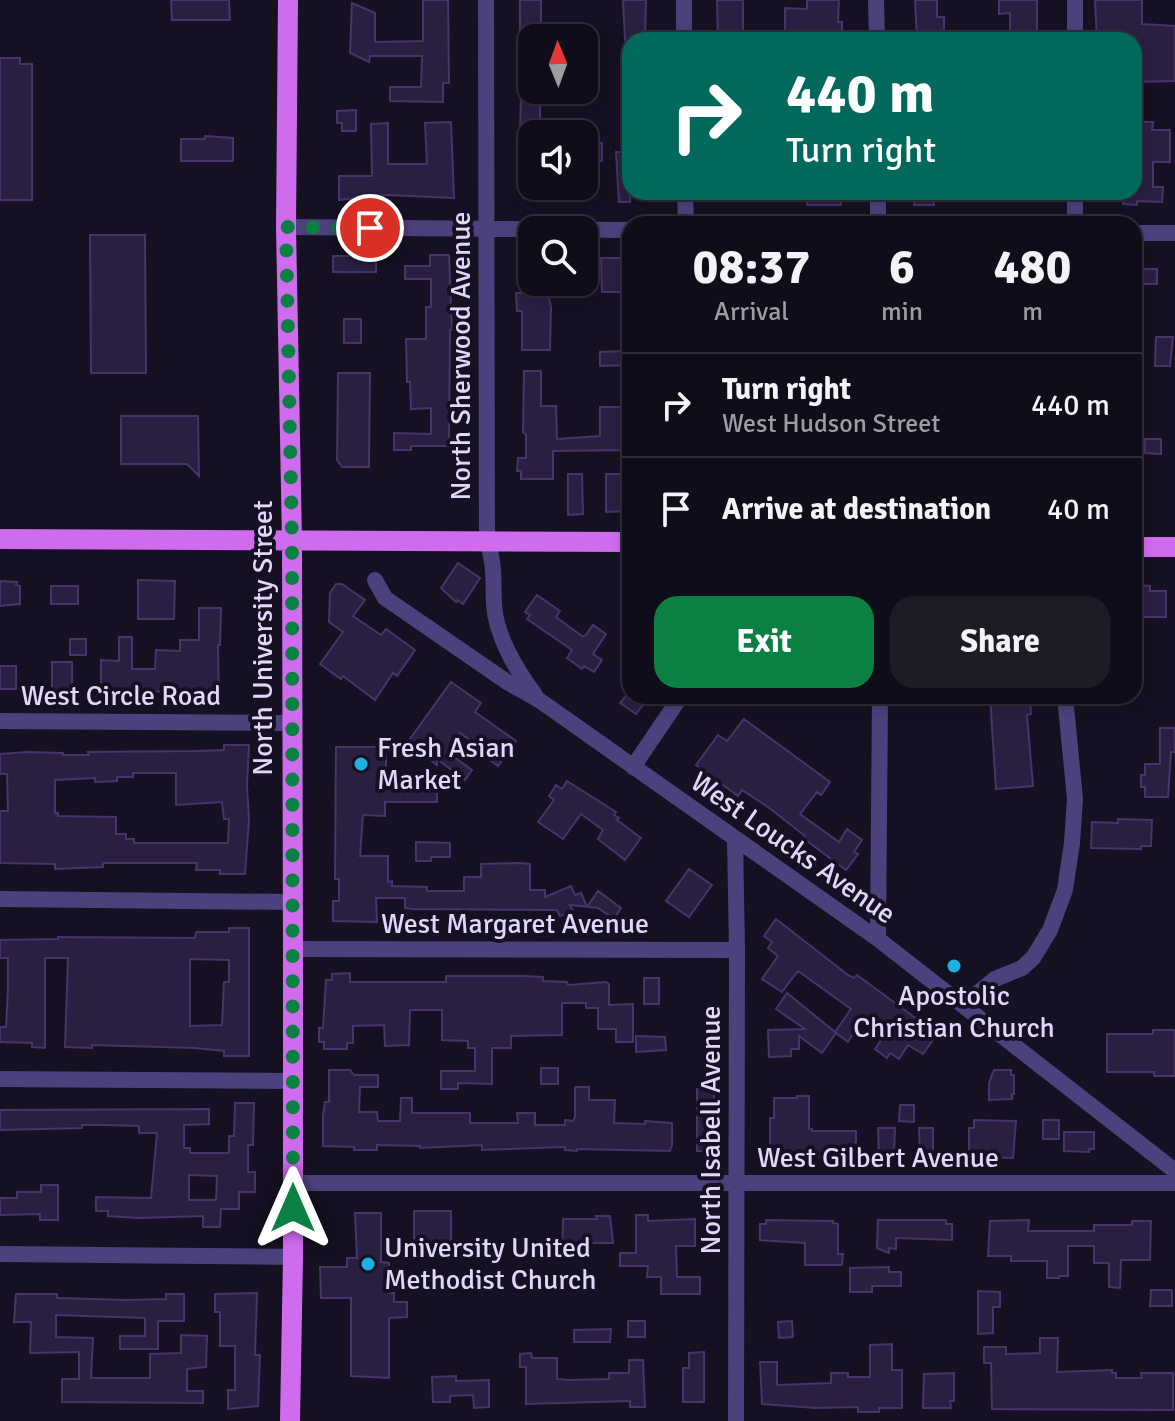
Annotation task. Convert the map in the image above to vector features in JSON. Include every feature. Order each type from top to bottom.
[{"type":"main road","name":"North University Street","points":[[288,0],[286,227],[292,542],[293,949],[290,1421]]},
{"type":"main road","points":[[0,539],[622,542]]},
{"type":"main road","points":[[1142,547],[1175,547]]},
{"type":"street","name":"North Sherwood Avenue","points":[[486,0],[487,542],[494,560],[494,607],[502,639],[539,700]]},
{"type":"street","points":[[684,0],[684,32]]},
{"type":"street","points":[[876,0],[877,32]]},
{"type":"street","points":[[1075,0],[1075,32]]},
{"type":"street","points":[[286,227],[622,230]]},
{"type":"street","points":[[1142,233],[1175,233]]},
{"type":"street","name":"West Loucks Avenue","points":[[375,580],[385,598],[507,682],[539,700],[878,939],[1175,1171]]},
{"type":"street","points":[[633,767],[676,704]]},
{"type":"street","points":[[878,939],[880,704]]},
{"type":"street","points":[[965,1004],[995,979],[1022,968],[1033,958],[1050,930],[1065,890],[1075,799],[1066,704]]},
{"type":"street","name":"West Circle Road","points":[[0,721],[291,723]]},
{"type":"street","name":"North Isabell Avenue","points":[[735,840],[736,1421]]},
{"type":"street","points":[[0,899],[292,902]]},
{"type":"street","name":"West Margaret Avenue","points":[[293,949],[737,950]]},
{"type":"street","points":[[0,1079],[293,1081]]},
{"type":"street","name":"West Gilbert Avenue","points":[[292,1183],[1175,1183]]},
{"type":"street","points":[[0,1254],[293,1257]]},
{"type":"building","points":[[171,0],[229,0],[230,20],[172,20]]},
{"type":"building","points":[[423,0],[448,0],[449,83],[443,83],[443,102],[390,101],[390,87],[421,87],[422,56],[370,56],[369,62],[350,53],[352,3],[375,13],[375,42],[423,41]]},
{"type":"building","points":[[520,0],[541,0],[541,24],[520,24]]},
{"type":"building","points":[[623,0],[646,0],[645,32],[625,32]]},
{"type":"building","points":[[717,0],[743,0],[743,32],[718,32]]},
{"type":"building","points":[[807,0],[839,0],[838,22],[842,22],[842,32],[785,31],[785,8],[807,9]]},
{"type":"building","points":[[915,0],[937,0],[937,17],[944,17],[944,32],[917,32]]},
{"type":"building","points":[[999,0],[1037,0],[1037,32],[1010,32],[1010,13],[999,14]]},
{"type":"building","points":[[1095,0],[1142,0],[1142,24],[1175,26],[1175,81],[1142,82],[1142,32],[1097,32]]},
{"type":"building","points":[[0,58],[20,58],[20,64],[32,64],[32,200],[0,200]]},
{"type":"building","points":[[521,104],[540,104],[540,120],[520,120]]},
{"type":"building","points":[[356,110],[356,131],[342,131],[342,123],[337,123],[337,111]]},
{"type":"building","points":[[451,122],[454,198],[387,195],[339,200],[339,176],[372,176],[371,124],[388,123],[388,164],[427,164],[425,123]]},
{"type":"building","points":[[1142,122],[1153,122],[1152,130],[1170,130],[1170,162],[1153,162],[1153,187],[1163,187],[1162,202],[1123,204],[1123,200],[1142,200]]},
{"type":"building","points":[[205,136],[233,138],[233,161],[181,161],[181,139],[205,139]]},
{"type":"building","points":[[598,143],[602,143],[602,161],[598,161]]},
{"type":"building","points":[[616,152],[622,152],[622,200],[630,202],[619,202]]},
{"type":"building","points":[[807,200],[841,200],[841,205],[807,205]]},
{"type":"building","points":[[914,200],[934,200],[934,205],[914,205]]},
{"type":"building","points":[[90,235],[145,235],[146,373],[91,373]]},
{"type":"building","points":[[430,255],[449,255],[452,330],[449,446],[411,446],[411,450],[394,450],[394,433],[431,434],[431,408],[411,409],[406,339],[426,339],[426,307],[431,307],[431,279],[405,279],[405,266],[430,266]]},
{"type":"building","points":[[333,256],[376,256],[376,272],[333,272]]},
{"type":"building","points":[[601,258],[622,258],[622,292],[602,292]]},
{"type":"building","points":[[1142,269],[1157,269],[1157,284],[1142,284]]},
{"type":"building","points":[[516,293],[518,296],[549,296],[550,350],[522,350],[522,311],[517,311]]},
{"type":"building","points":[[344,319],[361,319],[361,343],[344,343]]},
{"type":"building","points":[[1156,337],[1173,337],[1170,366],[1155,366]]},
{"type":"building","points":[[622,351],[622,365],[600,366],[600,352]]},
{"type":"building","points":[[524,371],[541,371],[541,406],[556,406],[557,439],[600,436],[600,407],[622,407],[622,450],[553,451],[553,479],[521,479],[521,471],[517,471],[518,458],[526,458],[526,435],[523,432]]},
{"type":"building","points":[[338,373],[370,373],[369,467],[342,467],[337,460]]},
{"type":"building","points":[[121,416],[198,416],[199,476],[187,464],[121,464]]},
{"type":"building","points":[[1145,439],[1161,439],[1161,454],[1145,453]]},
{"type":"building","points":[[568,474],[582,474],[583,514],[568,515]]},
{"type":"building","points":[[606,474],[622,474],[622,511],[606,512]]},
{"type":"building","points":[[458,563],[480,578],[463,604],[456,602],[441,588]]},
{"type":"building","points":[[138,580],[175,581],[174,619],[138,619]]},
{"type":"building","points":[[0,581],[17,582],[16,585],[20,586],[20,604],[0,606]]},
{"type":"building","points":[[336,584],[342,584],[365,600],[353,616],[381,635],[386,629],[415,650],[397,676],[393,673],[375,700],[343,676],[341,679],[320,664],[343,632],[329,622],[330,593]]},
{"type":"building","points":[[51,586],[78,586],[78,604],[51,604]]},
{"type":"building","points":[[1142,586],[1150,586],[1150,591],[1166,591],[1166,617],[1142,617]]},
{"type":"building","points":[[537,595],[560,611],[556,617],[582,636],[593,625],[606,634],[593,654],[602,660],[594,672],[584,666],[582,669],[567,658],[572,650],[527,619],[530,615],[525,612]]},
{"type":"building","points":[[199,608],[221,608],[219,705],[193,706],[193,693],[120,690],[120,698],[101,698],[101,660],[119,661],[119,637],[132,637],[132,669],[155,669],[156,650],[180,651],[180,640],[199,640]]},
{"type":"building","points":[[70,639],[86,639],[86,655],[70,655]]},
{"type":"building","points":[[52,662],[72,662],[72,692],[52,690]]},
{"type":"building","points":[[0,666],[16,666],[16,689],[0,689]]},
{"type":"building","points":[[451,682],[481,703],[475,712],[516,741],[498,766],[460,733],[447,752],[472,770],[465,780],[437,759],[437,765],[407,743]]},
{"type":"building","points":[[622,701],[622,704],[644,704],[636,714],[620,703]]},
{"type":"building","points":[[991,704],[1030,704],[1031,714],[1027,715],[1033,786],[996,789]]},
{"type":"building","points":[[744,719],[830,782],[821,795],[817,792],[800,814],[839,842],[847,829],[862,840],[854,852],[858,854],[846,870],[768,807],[742,790],[738,796],[696,765],[718,735],[727,741]]},
{"type":"building","points":[[1160,728],[1175,728],[1175,752],[1171,752],[1168,797],[1145,797],[1141,775],[1145,775],[1145,764],[1160,764]]},
{"type":"building","points":[[224,745],[249,745],[245,874],[196,870],[197,863],[103,863],[103,867],[55,869],[55,864],[0,863],[0,811],[8,811],[7,774],[0,774],[0,754],[89,755],[88,752],[224,750]],"holes":[[[133,773],[176,773],[176,805],[222,802],[224,819],[229,819],[228,843],[134,843],[134,839],[126,839],[126,834],[116,834],[116,817],[58,816],[55,813],[55,780],[95,778],[95,782],[117,781],[117,777],[133,777]]]},
{"type":"building","points":[[336,747],[386,747],[386,780],[437,780],[437,802],[385,802],[385,816],[363,815],[360,856],[388,856],[388,882],[392,881],[392,886],[427,887],[427,891],[464,891],[464,877],[481,877],[481,864],[530,864],[530,890],[545,890],[545,897],[571,886],[575,895],[581,893],[587,907],[570,905],[573,911],[560,916],[557,910],[412,909],[405,908],[405,898],[376,898],[377,922],[333,921],[333,901],[339,901],[339,879],[335,879]]},
{"type":"building","points":[[567,781],[616,812],[617,820],[641,838],[625,860],[598,839],[603,830],[581,814],[563,839],[538,822],[554,800],[549,796],[556,785],[562,789]]},
{"type":"building","points":[[1118,819],[1152,820],[1151,846],[1141,846],[1141,849],[1091,848],[1092,822],[1118,823]]},
{"type":"building","points":[[416,842],[450,843],[450,857],[416,861]]},
{"type":"building","points":[[689,869],[712,885],[689,917],[666,901]]},
{"type":"building","points":[[598,891],[621,908],[614,919],[598,908],[587,907]]},
{"type":"building","points":[[776,919],[848,975],[854,978],[857,975],[933,1031],[931,1035],[935,1037],[923,1054],[908,1045],[899,1059],[890,1053],[887,1058],[875,1049],[886,1033],[863,1018],[848,1042],[836,1033],[822,1053],[799,1036],[799,1049],[791,1049],[791,1056],[769,1057],[768,1030],[805,1029],[776,1009],[787,993],[835,1032],[851,1009],[798,971],[782,992],[762,979],[778,956],[768,948],[772,942],[764,936]]},
{"type":"building","points":[[229,928],[249,928],[249,1056],[224,1056],[224,1051],[195,1048],[65,1047],[68,958],[45,958],[45,1048],[32,1047],[32,1043],[0,1042],[0,1027],[6,1027],[8,958],[0,958],[0,940],[58,937],[195,938],[196,932],[229,932]],"holes":[[[190,959],[229,960],[229,982],[224,982],[222,1025],[190,1026]]]},
{"type":"building","points":[[350,973],[350,982],[446,982],[446,976],[523,976],[543,977],[543,981],[567,982],[568,985],[606,982],[609,984],[609,1005],[633,1004],[633,1042],[616,1042],[616,1029],[598,1029],[598,1008],[586,1008],[586,1003],[562,1003],[562,1035],[511,1036],[511,1048],[492,1048],[492,1084],[458,1083],[458,1089],[441,1089],[441,1071],[475,1071],[475,1048],[468,1048],[468,1041],[442,1040],[442,1010],[410,1010],[409,1045],[385,1046],[384,1025],[353,1026],[353,1043],[347,1043],[347,1049],[324,1049],[324,1042],[319,1042],[319,1028],[323,1028],[326,980],[332,980],[332,974]]},
{"type":"building","points":[[644,978],[659,978],[659,1004],[644,1004]]},
{"type":"building","points":[[1153,1030],[1175,1030],[1175,1076],[1154,1076],[1154,1072],[1107,1072],[1107,1034],[1153,1034]]},
{"type":"building","points":[[636,1036],[665,1037],[666,1050],[636,1052]]},
{"type":"building","points":[[541,1068],[558,1068],[558,1084],[541,1084]]},
{"type":"building","points":[[329,1070],[350,1070],[354,1075],[378,1075],[378,1087],[360,1087],[359,1112],[377,1112],[378,1121],[400,1121],[401,1098],[412,1098],[412,1113],[470,1113],[470,1123],[518,1123],[517,1113],[535,1113],[535,1125],[565,1125],[565,1120],[573,1121],[575,1117],[575,1087],[589,1087],[589,1100],[615,1100],[614,1123],[672,1123],[672,1145],[670,1151],[577,1151],[565,1150],[565,1147],[482,1150],[482,1145],[420,1148],[377,1145],[377,1150],[354,1150],[354,1147],[323,1146],[323,1115],[325,1102],[329,1102]]},
{"type":"building","points":[[994,1070],[1011,1070],[1011,1075],[1014,1075],[1012,1099],[989,1100],[989,1083]]},
{"type":"building","points":[[697,1089],[714,1089],[715,1151],[697,1151]]},
{"type":"building","points":[[809,1096],[809,1129],[856,1131],[856,1151],[834,1151],[834,1156],[815,1157],[781,1156],[781,1152],[770,1151],[770,1118],[774,1118],[774,1098]]},
{"type":"building","points":[[235,1103],[254,1103],[253,1145],[248,1145],[248,1172],[255,1172],[255,1192],[239,1192],[239,1209],[221,1209],[220,1227],[203,1227],[203,1216],[138,1218],[108,1216],[108,1211],[96,1211],[96,1197],[151,1198],[157,1133],[139,1133],[139,1126],[104,1125],[0,1130],[0,1110],[209,1109],[209,1124],[184,1125],[184,1148],[190,1148],[190,1153],[229,1153],[229,1136],[234,1136]],"holes":[[[189,1175],[217,1176],[216,1200],[189,1200]]]},
{"type":"building","points":[[900,1105],[914,1105],[914,1122],[899,1121]]},
{"type":"building","points":[[974,1120],[1016,1121],[1013,1158],[975,1157],[975,1152],[969,1153],[969,1128],[974,1128]]},
{"type":"building","points":[[1043,1120],[1059,1120],[1059,1139],[1043,1139]]},
{"type":"building","points":[[878,1128],[895,1128],[894,1155],[879,1156]]},
{"type":"building","points":[[919,1128],[933,1128],[933,1156],[920,1156]]},
{"type":"building","points":[[1064,1132],[1094,1132],[1094,1149],[1089,1149],[1089,1152],[1064,1151]]},
{"type":"building","points":[[41,1185],[58,1185],[58,1220],[40,1220],[40,1214],[0,1215],[0,1198],[17,1198],[17,1192],[41,1192]]},
{"type":"building","points":[[414,1211],[451,1211],[451,1248],[414,1249]]},
{"type":"building","points":[[355,1213],[381,1213],[381,1262],[389,1263],[389,1293],[394,1293],[394,1302],[407,1302],[407,1317],[389,1318],[389,1378],[351,1376],[351,1298],[321,1298],[320,1267],[347,1267],[347,1258],[357,1258]]},
{"type":"building","points":[[636,1215],[648,1215],[648,1221],[695,1219],[695,1246],[676,1246],[677,1277],[700,1277],[700,1294],[661,1294],[661,1277],[647,1277],[648,1266],[620,1266],[620,1253],[636,1253]]},
{"type":"building","points":[[596,1216],[610,1216],[613,1243],[583,1243],[582,1254],[562,1254],[563,1219],[597,1219]]},
{"type":"building","points":[[766,1220],[833,1221],[838,1224],[838,1254],[843,1254],[842,1265],[805,1265],[805,1243],[760,1240],[760,1224],[766,1224]]},
{"type":"building","points":[[878,1220],[946,1220],[946,1224],[952,1224],[952,1240],[896,1238],[896,1249],[889,1248],[889,1253],[877,1248]]},
{"type":"building","points":[[1029,1220],[1028,1231],[1094,1231],[1094,1225],[1132,1225],[1132,1221],[1151,1221],[1150,1260],[1121,1260],[1120,1288],[1109,1287],[1109,1263],[1094,1263],[1094,1246],[1068,1246],[1068,1276],[1059,1278],[1047,1278],[1047,1261],[1011,1261],[1011,1256],[988,1256],[990,1221]]},
{"type":"building","points":[[889,1267],[889,1272],[901,1272],[901,1286],[872,1286],[872,1292],[850,1292],[850,1268]]},
{"type":"building","points":[[1151,1290],[1172,1290],[1172,1306],[1150,1306]]},
{"type":"building","points":[[978,1291],[1000,1292],[1000,1307],[993,1307],[993,1333],[978,1334]]},
{"type":"building","points":[[257,1293],[255,1355],[260,1355],[258,1406],[228,1409],[228,1390],[235,1390],[235,1346],[220,1346],[220,1312],[215,1312],[215,1294]]},
{"type":"building","points":[[16,1294],[127,1300],[166,1299],[166,1294],[184,1294],[184,1321],[158,1321],[158,1349],[120,1349],[120,1336],[145,1336],[145,1318],[56,1315],[56,1337],[93,1338],[91,1378],[150,1378],[150,1354],[181,1353],[181,1335],[207,1336],[206,1367],[187,1369],[187,1391],[203,1391],[203,1403],[62,1402],[62,1379],[79,1379],[79,1352],[30,1353],[31,1322],[14,1322]]},
{"type":"building","points":[[628,1321],[645,1321],[645,1337],[628,1337]]},
{"type":"building","points":[[792,1321],[793,1337],[779,1338],[778,1322]]},
{"type":"building","points":[[611,1329],[610,1342],[574,1342],[574,1330]]},
{"type":"building","points":[[1040,1338],[1058,1338],[1057,1372],[1112,1370],[1116,1378],[1142,1378],[1141,1373],[1173,1373],[1173,1410],[992,1409],[991,1363],[984,1363],[984,1347],[1006,1347],[1006,1354],[1040,1353]]},
{"type":"building","points":[[892,1344],[892,1370],[902,1370],[902,1408],[858,1412],[858,1407],[762,1404],[760,1362],[777,1362],[777,1385],[831,1383],[831,1373],[870,1377],[870,1345]]},
{"type":"building","points":[[704,1352],[704,1402],[683,1402],[683,1368],[689,1368],[689,1353]]},
{"type":"building","points":[[531,1353],[532,1358],[557,1358],[557,1379],[569,1380],[609,1379],[609,1373],[629,1373],[629,1360],[643,1360],[645,1407],[630,1407],[630,1401],[526,1404],[526,1367],[520,1367],[520,1354]]},
{"type":"building","points":[[954,1373],[951,1408],[923,1408],[924,1374]]},
{"type":"building","points":[[456,1376],[456,1381],[489,1380],[489,1407],[474,1408],[473,1395],[450,1396],[450,1402],[433,1402],[432,1377]]},
{"type":"place","name":"Fresh Asian Market","points":[[361,764]]},
{"type":"place","name":"Apostolic Christian Church","points":[[954,966]]},
{"type":"place","name":"University United Methodist Church","points":[[368,1264]]},
{"type":"route","points":[[293,1208],[292,542],[286,227],[370,228]]}]
